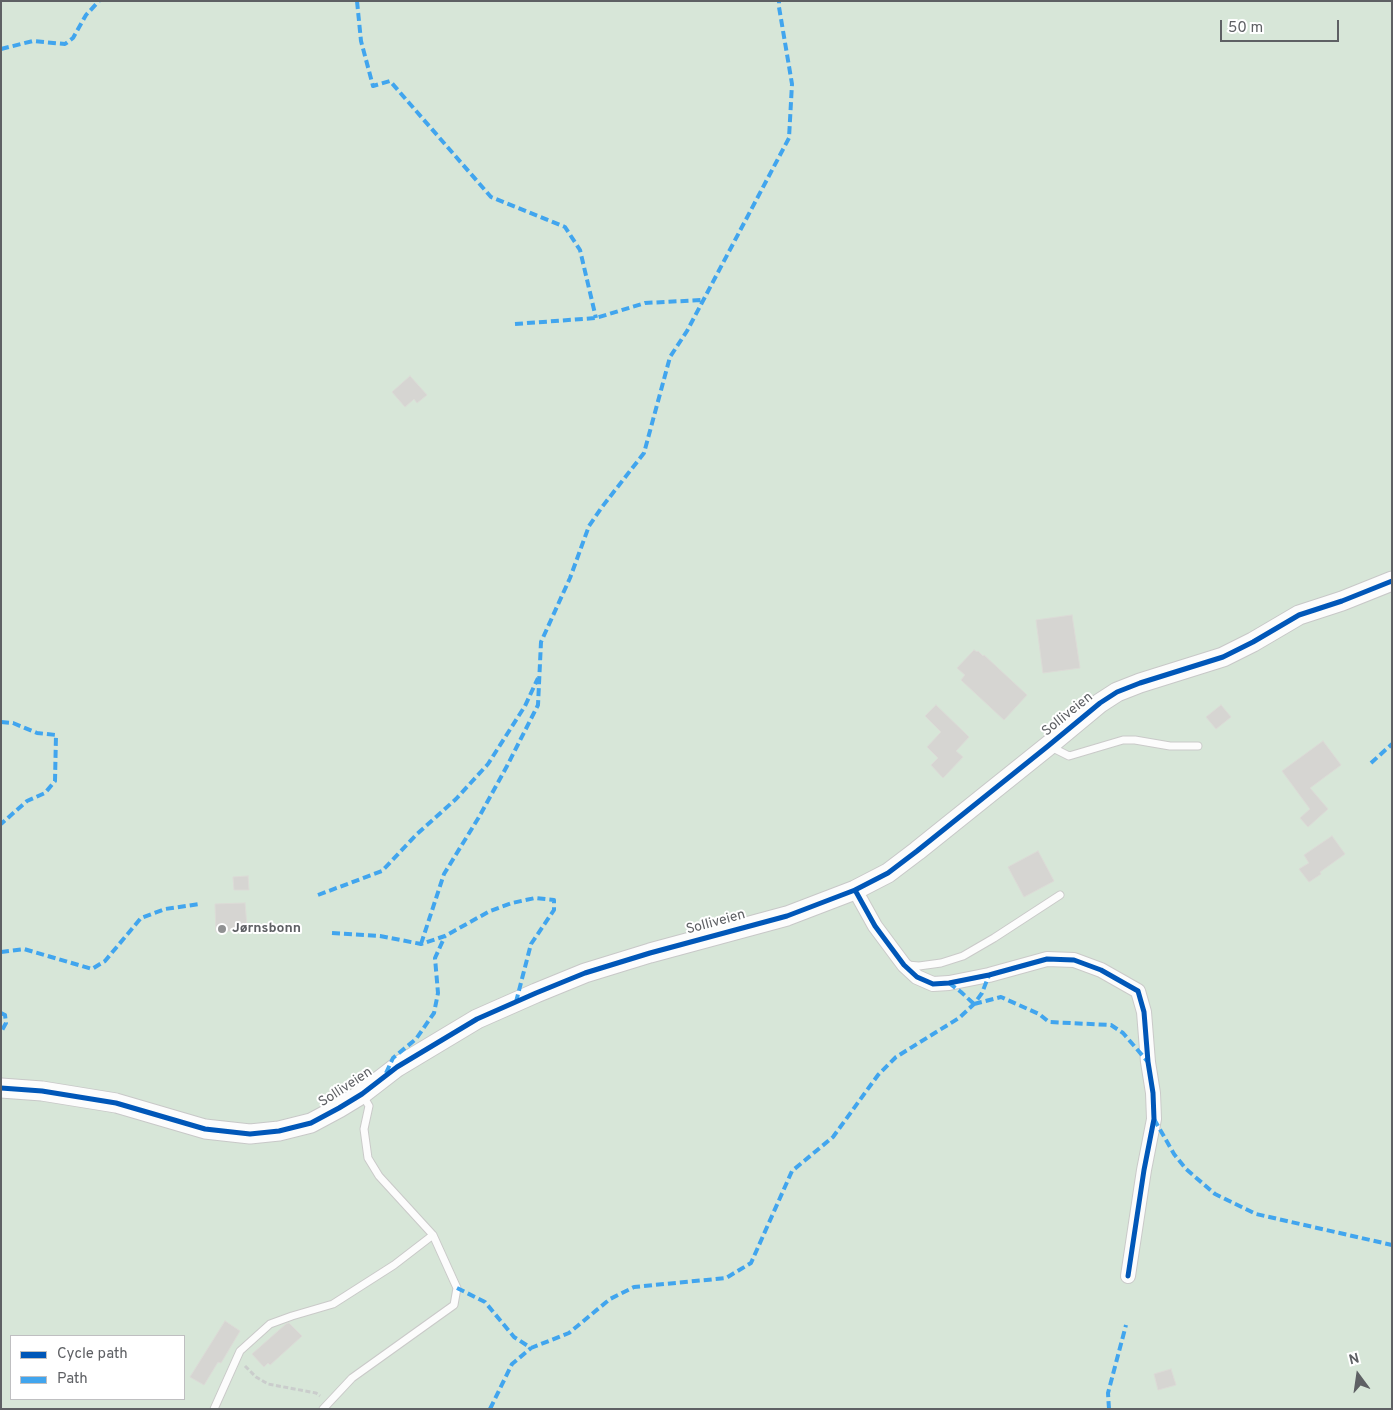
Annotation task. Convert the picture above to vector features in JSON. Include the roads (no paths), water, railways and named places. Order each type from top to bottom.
[{"type":"street","name":"Solliveien","points":[[1,1088],[42,1091],[116,1103],[205,1129],[250,1134],[279,1131],[311,1123],[362,1094],[397,1067],[477,1019],[552,986],[585,973],[650,953],[787,916],[855,890],[888,872],[917,852],[1100,702],[1117,692],[1223,657],[1299,616],[1392,581]]},
{"type":"street","points":[[855,890],[875,926],[904,965],[917,976],[933,984],[949,984],[1047,959],[1074,960],[1101,970],[1138,991],[1144,1012],[1154,1119],[1144,1170],[1128,1276]]},
{"type":"lane","points":[[1048,746],[1069,756],[1123,740],[1135,740],[1170,746],[1198,746]]},
{"type":"lane","points":[[904,965],[926,965],[963,956],[1060,895]]},
{"type":"lane","points":[[323,1409],[352,1378],[454,1305],[457,1288],[433,1235],[380,1176],[368,1158],[364,1129],[369,1106],[362,1094]]},
{"type":"lane","points":[[214,1409],[240,1351],[270,1324],[333,1304],[394,1265],[433,1235]]},
{"type":"place","name":"Jørnsbonn","points":[[222,929]]}]
